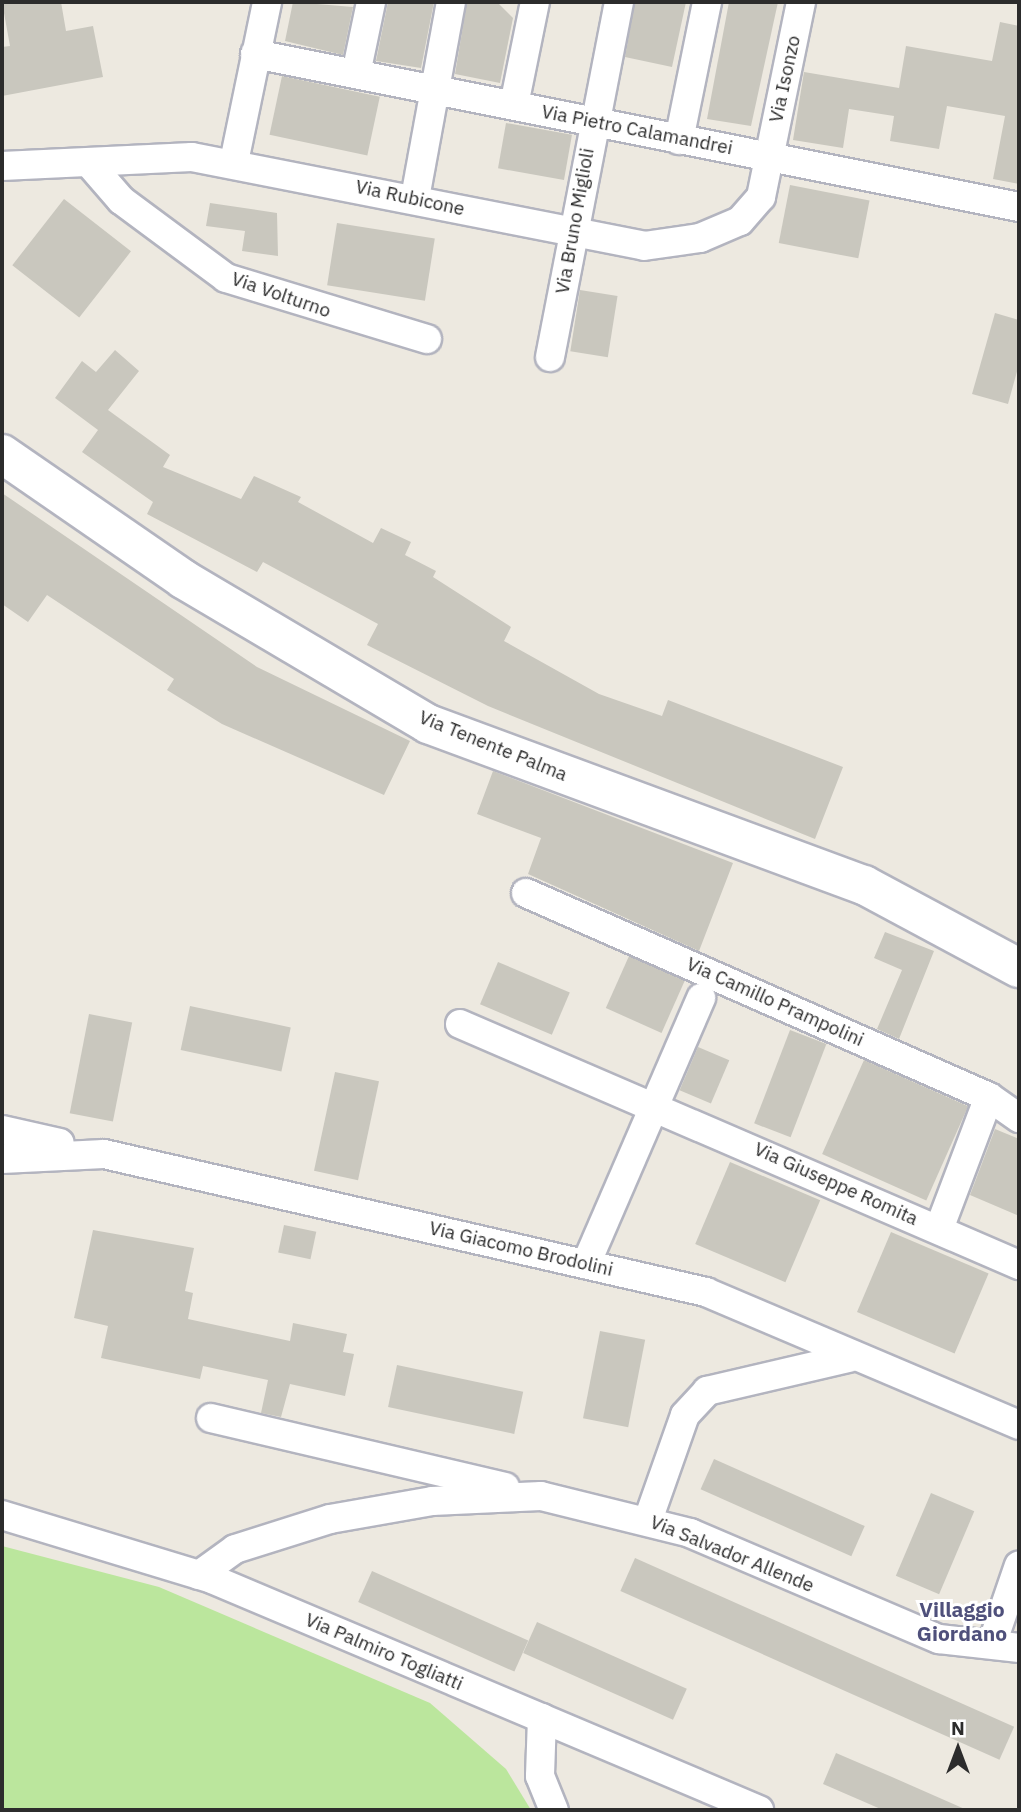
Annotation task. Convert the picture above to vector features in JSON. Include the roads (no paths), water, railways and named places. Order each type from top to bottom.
[{"type":"main road","name":"Via Tenente Palma","points":[[2,454],[183,579],[428,724],[864,885],[1019,968]]},
{"type":"street","points":[[234,162],[267,2]]},
{"type":"street","points":[[356,74],[371,2]]},
{"type":"street","points":[[415,198],[451,2]]},
{"type":"street","points":[[514,106],[536,2]]},
{"type":"street","name":"Via Bruno Miglioli","points":[[550,357],[572,232],[619,2]]},
{"type":"street","points":[[679,140],[707,2]]},
{"type":"street","name":"Via Isonzo","points":[[768,156],[801,2]]},
{"type":"street","name":"Via Pietro Calamandrei","points":[[255,54],[1019,207]]},
{"type":"street","name":"Via Rubicone","points":[[2,166],[192,157],[234,162],[644,246],[700,237],[740,221],[761,197],[768,156]]},
{"type":"street","name":"Via Volturno","points":[[89,163],[121,200],[226,278],[427,339]]},
{"type":"street","name":"Via Camillo Prampolini","points":[[526,893],[989,1097],[1019,1118]]},
{"type":"street","points":[[586,1264],[652,1104],[701,998]]},
{"type":"street","name":"Via Giuseppe Romita","points":[[460,1024],[652,1104],[1019,1265]]},
{"type":"street","points":[[939,1229],[989,1097]]},
{"type":"street","points":[[2,1130],[104,1154]]},
{"type":"street","name":"Via Giacomo Brodolini","points":[[2,1159],[104,1154],[706,1292],[849,1358],[1019,1425]]},
{"type":"street","points":[[649,1520],[685,1415],[707,1391],[849,1358]]},
{"type":"street","points":[[211,1418],[541,1496]]},
{"type":"street","name":"Via Salvador Allende","points":[[199,1574],[235,1549],[330,1519],[432,1501],[541,1496],[649,1520],[939,1639],[1005,1646]]},
{"type":"street","name":"Via Palmiro Togliatti","points":[[2,1515],[199,1574],[759,1810]]},
{"type":"street","points":[[1005,1646],[1019,1565]]},
{"type":"street","points":[[542,1718],[540,1776],[554,1810]]},
{"type":"district","name":"Villaggio Giordano","points":[[962,1621]]}]
